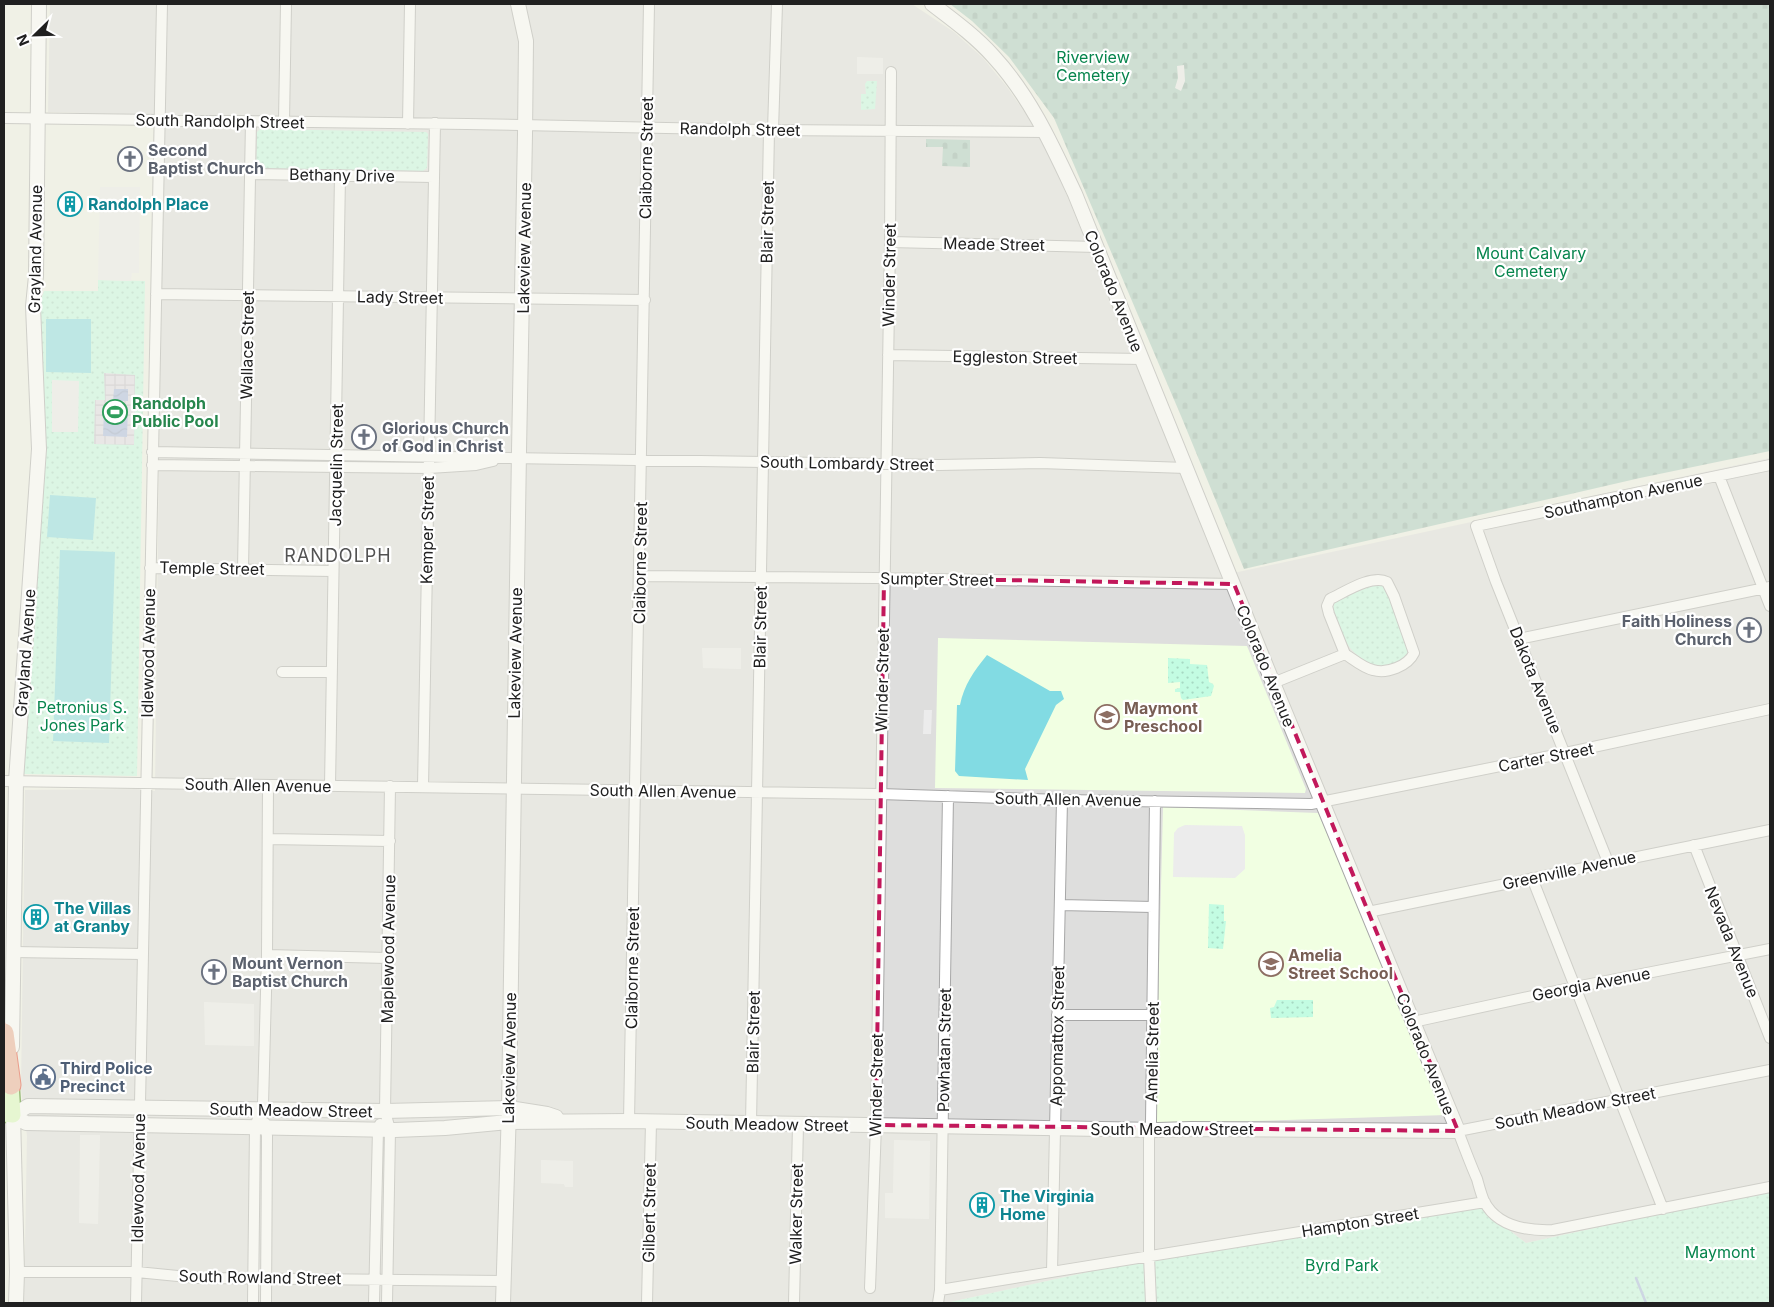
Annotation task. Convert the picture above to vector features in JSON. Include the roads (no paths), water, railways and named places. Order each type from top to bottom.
[{"type":"highway","points":[[4,1033],[11,1085]]},
{"type":"main road","name":"Grayland Avenue","points":[[8,1114],[11,1085]]},
{"type":"street","name":"Grayland Avenue","points":[[11,1085],[13,952],[8,781],[39,449],[33,306],[36,276],[39,4]]},
{"type":"street","name":"Idlewood Avenue","points":[[136,1303],[138,1124],[162,4]]},
{"type":"street","points":[[284,121],[286,4]]},
{"type":"street","points":[[408,124],[410,4]]},
{"type":"street","name":"Lakeview Avenue","points":[[503,1303],[514,788],[514,458],[523,299],[526,41],[518,4]]},
{"type":"street","name":"Claiborne Street","points":[[629,1121],[649,4]]},
{"type":"street","name":"Blair Street","points":[[751,1124],[763,461],[771,130],[777,4]]},
{"type":"street","name":"Colorado Avenue","points":[[932,4],[964,28],[993,56],[1029,103],[1075,194],[1273,683],[1458,1131],[1485,1202]]},
{"type":"street","name":"Winder Street","points":[[870,1288],[876,1126],[891,72]]},
{"type":"street","name":"South Randolph Street","points":[[4,118],[435,123]]},
{"type":"street","name":"Wallace Street","points":[[243,569],[250,121]]},
{"type":"street","name":"Randolph Street","points":[[435,123],[771,130],[1045,132]]},
{"type":"street","name":"Kemper Street","points":[[423,787],[435,123]]},
{"type":"street","name":"Bethany Drive","points":[[250,174],[434,177]]},
{"type":"street","name":"Jacquelin Street","points":[[330,786],[340,175]]},
{"type":"street","name":"Meade Street","points":[[890,242],[1097,247]]},
{"type":"street","name":"Lady Street","points":[[156,294],[645,300]]},
{"type":"street","name":"Eggleston Street","points":[[888,355],[1142,359]]},
{"type":"street","name":"South Lombardy Street","points":[[152,452],[244,452],[939,465],[1040,463],[1186,468]]},
{"type":"street","name":"South Lombardy Street","points":[[152,464],[429,468],[476,465],[514,458]]},
{"type":"street","name":"Southampton Avenue","points":[[1476,526],[1770,465]]},
{"type":"street","points":[[1719,476],[1767,587],[1770,606]]},
{"type":"street","name":"Dakota Avenue","points":[[1476,526],[1608,862]]},
{"type":"street","name":"Temple Street","points":[[150,568],[333,571]]},
{"type":"street","name":"Sumpter Street","points":[[640,576],[761,576],[1234,584]]},
{"type":"street","points":[[1381,579],[1387,582],[1414,653],[1411,660],[1392,669],[1372,670],[1345,654],[1329,614],[1327,606],[1330,598],[1371,580],[1381,579]]},
{"type":"street","points":[[1519,638],[1767,587]]},
{"type":"street","points":[[1273,683],[1345,654]]},
{"type":"street","points":[[282,672],[331,672]]},
{"type":"street","name":"Carter Street","points":[[1322,802],[1770,710]]},
{"type":"street","name":"South Allen Avenue","points":[[8,781],[880,794],[1062,800],[1302,804],[1322,802]]},
{"type":"street","points":[[253,1303],[268,955],[268,785]]},
{"type":"street","name":"Maplewood Avenue","points":[[374,1303],[385,1112],[390,786]]},
{"type":"street","name":"Powhatan Street","points":[[938,1303],[940,1290],[948,796]]},
{"type":"street","name":"Appomattox Street","points":[[1052,1272],[1062,800]]},
{"type":"street","name":"Amelia Street","points":[[1152,1303],[1148,1256],[1155,801]]},
{"type":"street","name":"Greenville Avenue","points":[[1368,912],[1770,830]]},
{"type":"street","points":[[268,839],[390,841]]},
{"type":"street","name":"Nevada Avenue","points":[[1694,845],[1770,1038]]},
{"type":"street","points":[[1532,878],[1663,1209]]},
{"type":"street","points":[[1060,905],[1153,906]]},
{"type":"street","name":"Georgia Avenue","points":[[1413,1022],[1770,948]]},
{"type":"street","points":[[13,952],[142,954]]},
{"type":"street","points":[[268,955],[387,958]]},
{"type":"street","points":[[1057,1015],[1153,1015]]},
{"type":"street","name":"South Meadow Street","points":[[8,1114],[28,1106],[508,1115],[547,1114],[568,1122],[629,1121],[1150,1130],[1458,1131],[1770,1070]]},
{"type":"street","name":"Grayland Avenue","points":[[8,1114],[17,1272],[16,1303]]},
{"type":"street","name":"South Meadow Street","points":[[8,1114],[26,1123],[384,1130],[445,1128],[508,1115]]},
{"type":"street","name":"Gilbert Street","points":[[647,1303],[651,1122]]},
{"type":"street","name":"Walker Street","points":[[794,1303],[798,1125]]},
{"type":"street","points":[[261,1127],[266,1303]]},
{"type":"street","name":"Maplewood Avenue","points":[[384,1130],[387,1303]]},
{"type":"street","points":[[1485,1202],[1505,1222],[1534,1231],[1552,1230],[1770,1187]]},
{"type":"street","name":"Hampton Street","points":[[940,1290],[1485,1202]]},
{"type":"street","name":"South Rowland Street","points":[[17,1272],[137,1272],[198,1278],[504,1281]]},
{"type":"water","points":[[114,389],[128,389],[128,401],[113,401]]},
{"type":"water","points":[[104,407],[128,407],[127,437],[103,436]]},
{"type":"waterway","points":[[1636,1278],[1646,1303]]},
{"type":"place","name":"Second Baptist Church","points":[[130,159]]},
{"type":"place","name":"Randolph Place","points":[[70,204]]},
{"type":"place","name":"Randolph Public Pool","points":[[115,412]]},
{"type":"place","name":"Glorious Church of God in Christ","points":[[364,437]]},
{"type":"place","name":"Faith Holiness Church","points":[[1749,630]]},
{"type":"place","name":"Maymont Preschool","points":[[1107,717]]},
{"type":"place","name":"The Villas at Granby","points":[[36,917]]},
{"type":"place","name":"Amelia Street School","points":[[1271,964]]},
{"type":"place","name":"Mount Vernon Baptist Church","points":[[214,972]]},
{"type":"place","name":"Third Police Precinct","points":[[43,1077]]},
{"type":"place","name":"The Virginia Home","points":[[982,1205]]},
{"type":"district","name":"RANDOLPH","points":[[338,556]]},
{"type":"park label","name":"Riverview Cemetery","points":[[1093,66]]},
{"type":"park label","name":"Mount Calvary Cemetery","points":[[1531,262]]},
{"type":"park label","name":"Petronius S. Jones Park","points":[[82,716]]},
{"type":"park label","name":"Maymont","points":[[1720,1252]]},
{"type":"park label","name":"Byrd Park","points":[[1342,1265]]}]
